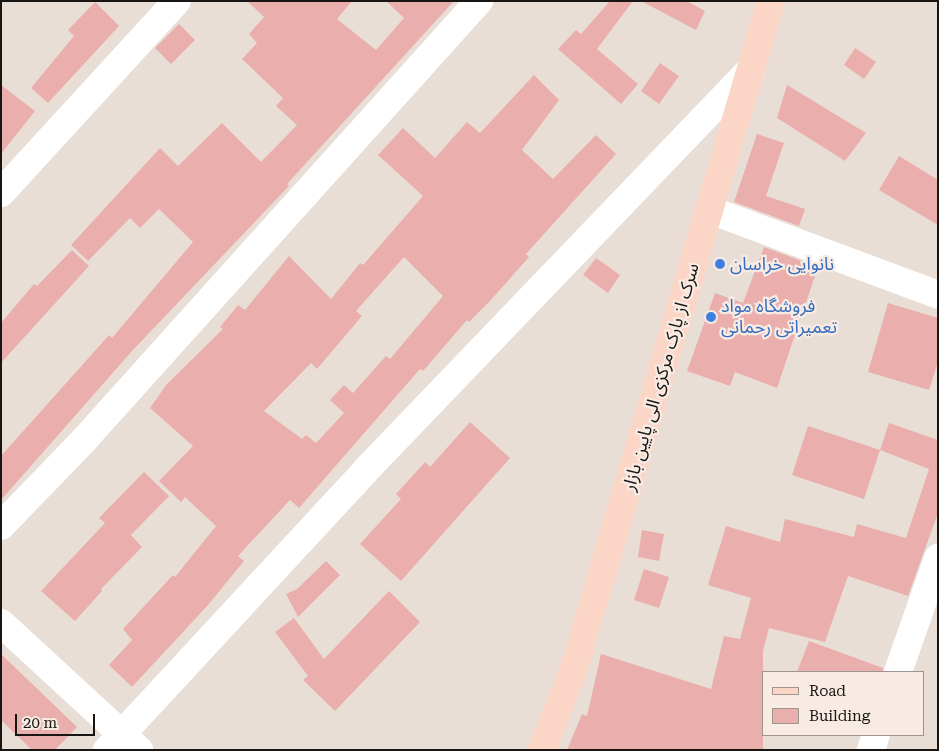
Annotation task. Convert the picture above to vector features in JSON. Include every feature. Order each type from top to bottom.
[{"type":"main road","name":"سرک از پارک مرکزی الی پایین بازار","points":[[542,750],[574,668],[771,1]]},
{"type":"street","points":[[1,193],[177,1]]},
{"type":"street","points":[[1,526],[91,432],[479,1]]},
{"type":"street","points":[[1,623],[122,745],[366,470],[751,68]]},
{"type":"street","points":[[710,210],[938,295]]},
{"type":"street","points":[[898,671],[938,558]]},
{"type":"street","points":[[870,750],[876,736]]},
{"type":"building","points":[[247,1],[352,1],[337,19],[376,50],[404,18],[386,1],[454,1],[287,184],[289,186],[132,351],[1,500],[1,456],[109,335],[112,338],[193,242],[159,209],[140,228],[130,218],[88,261],[71,245],[160,148],[178,166],[222,123],[261,162],[297,125],[276,106],[283,98],[242,59],[257,43],[249,34],[264,17]]},
{"type":"building","points":[[610,1],[633,1],[597,49],[638,84],[621,104],[558,49],[576,30],[581,34]]},
{"type":"building","points":[[641,1],[687,1],[705,11],[696,30]]},
{"type":"building","points":[[95,2],[119,26],[48,103],[31,88],[74,36],[68,30]]},
{"type":"building","points":[[179,24],[195,40],[171,64],[155,48]]},
{"type":"building","points":[[855,48],[876,62],[864,79],[844,65]]},
{"type":"building","points":[[660,63],[679,76],[659,104],[641,91]]},
{"type":"building","points":[[534,75],[559,100],[522,150],[553,179],[596,135],[616,154],[526,254],[529,257],[490,301],[469,322],[467,320],[423,371],[420,369],[299,508],[290,500],[238,556],[244,561],[208,605],[132,687],[109,665],[132,640],[123,629],[173,575],[175,577],[216,526],[185,497],[181,502],[159,481],[193,446],[150,408],[167,384],[223,329],[220,327],[238,305],[245,310],[289,256],[331,299],[360,263],[363,265],[423,196],[378,155],[403,128],[435,158],[467,122],[480,133]],"holes":[[[404,257],[443,296],[390,359],[386,356],[353,393],[344,385],[330,400],[344,413],[316,443],[306,435],[302,439],[264,411],[311,363],[317,369],[362,316],[356,311]]]},
{"type":"building","points":[[1,85],[35,111],[1,154]]},
{"type":"building","points":[[787,85],[866,133],[845,161],[777,118]]},
{"type":"building","points":[[757,134],[784,143],[766,196],[805,209],[799,226],[734,202]]},
{"type":"building","points":[[899,156],[938,180],[938,225],[879,190]]},
{"type":"building","points":[[764,247],[818,267],[777,388],[735,372],[730,386],[687,371],[715,293],[743,303]]},
{"type":"building","points":[[72,250],[89,266],[1,363],[1,323],[34,284],[37,286]]},
{"type":"building","points":[[596,258],[620,275],[608,293],[583,275]]},
{"type":"building","points":[[888,303],[938,318],[938,362],[929,390],[868,372]]},
{"type":"building","points":[[470,422],[510,458],[401,581],[360,544],[401,499],[396,494],[425,462],[430,467]]},
{"type":"building","points":[[889,423],[938,440],[938,513],[908,596],[848,576],[825,642],[769,628],[763,651],[762,671],[763,750],[567,750],[582,714],[587,716],[601,654],[711,689],[724,636],[740,639],[751,598],[708,585],[726,526],[780,542],[785,519],[854,537],[857,524],[906,538],[929,469],[880,450]]},
{"type":"building","points":[[808,426],[880,450],[864,499],[792,475]]},
{"type":"building","points":[[144,472],[169,496],[131,535],[142,547],[101,589],[102,591],[75,621],[41,591],[105,523],[99,518]]},
{"type":"building","points":[[642,530],[664,534],[659,561],[638,557]]},
{"type":"building","points":[[326,561],[340,575],[298,617],[286,594],[297,589]]},
{"type":"building","points":[[644,569],[669,577],[659,608],[634,600]]},
{"type":"building","points":[[389,591],[420,622],[335,711],[303,680],[308,676],[275,632],[294,618],[324,659]]},
{"type":"building","points":[[809,641],[883,668],[883,671],[797,671]]},
{"type":"building","points":[[1,654],[77,727],[55,750],[32,750],[1,720]]},
{"type":"place","name":"نانوایی خراسان","points":[[720,264]]},
{"type":"place","name":"فروشگاه مواد تعمیراتی رحمانی","points":[[711,317]]}]
